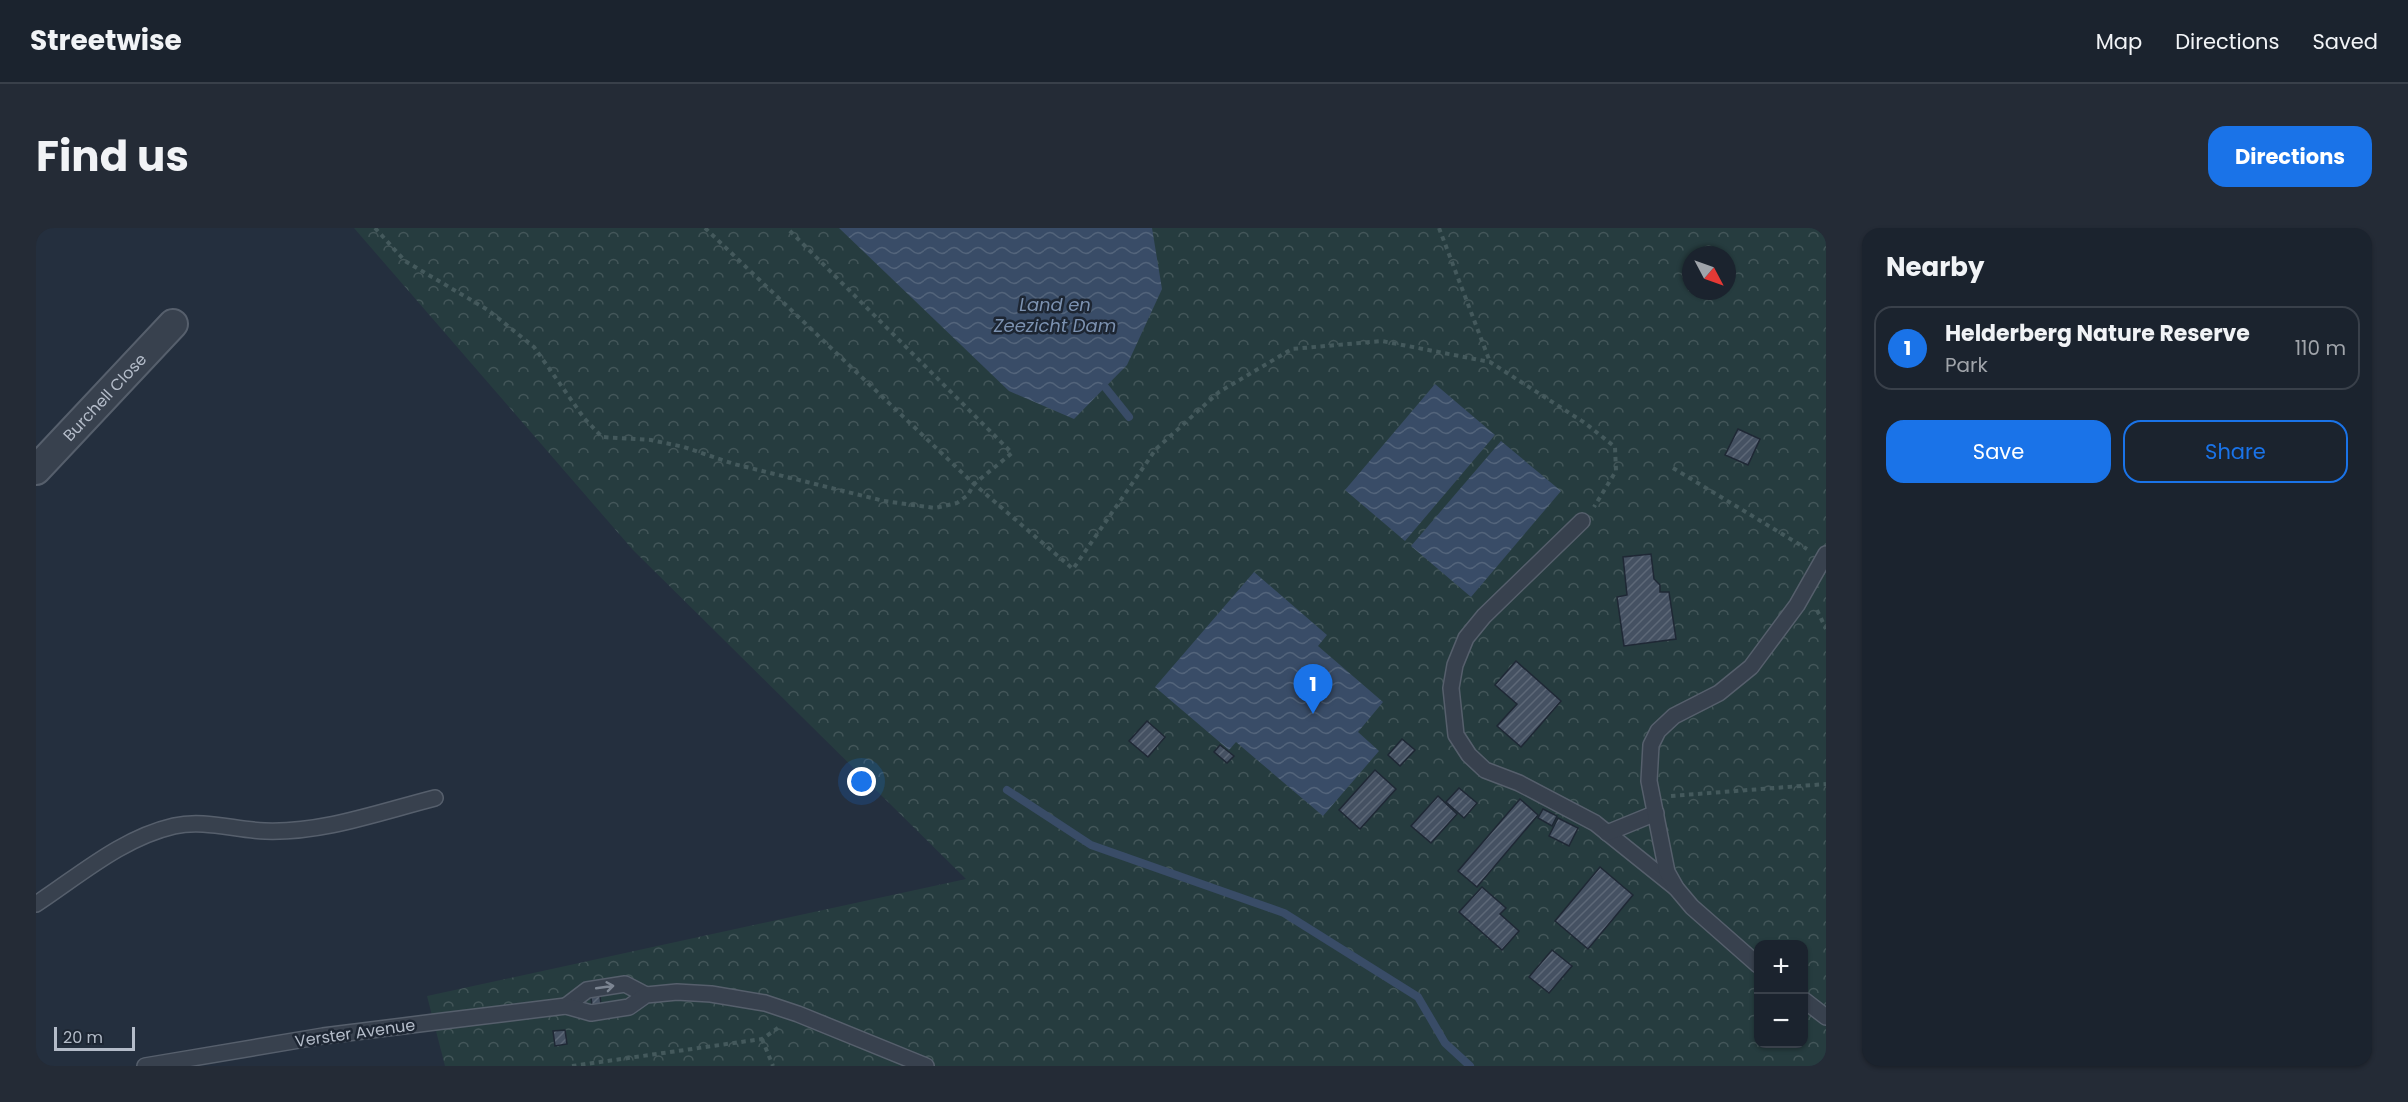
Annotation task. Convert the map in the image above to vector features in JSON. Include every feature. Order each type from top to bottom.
[{"type":"street","name":"Burchell Close","points":[[36,470],[173,324]]},
{"type":"lane","points":[[1582,521],[1484,616],[1466,638],[1455,665],[1451,688],[1456,735],[1469,755],[1485,770],[1519,783],[1607,833],[1676,888]]},
{"type":"lane","points":[[1754,962],[1692,907],[1676,888],[1667,872],[1649,780],[1651,745],[1658,731],[1674,716],[1719,693],[1751,667],[1797,605],[1824,556]]},
{"type":"lane","points":[[36,904],[129,842],[176,826],[212,824],[265,831],[319,827],[435,798]]},
{"type":"lane","points":[[1607,833],[1656,813]]},
{"type":"lane","name":"Verster Avenue","points":[[566,1006],[587,990],[625,984],[646,995]]},
{"type":"lane","name":"Verster Avenue","points":[[145,1066],[323,1036],[566,1006],[591,1013],[629,1007],[646,995],[677,992],[711,994],[765,1003],[926,1066]]},
{"type":"lane","points":[[1808,1004],[1826,1017]]},
{"type":"path","points":[[375,228],[405,261],[488,310],[534,347],[584,418],[602,437],[651,440],[684,447],[734,464],[884,501],[935,507],[957,503],[968,495],[974,484],[1012,453],[787,228]]},
{"type":"path","points":[[705,228],[974,484],[1073,569],[1156,449],[1219,392],[1292,349],[1382,340],[1490,362],[1586,423],[1615,447],[1617,471],[1600,500],[1582,521]]},
{"type":"path","points":[[1439,228],[1490,362]]},
{"type":"path","points":[[1673,468],[1824,556]]},
{"type":"path","points":[[1652,798],[1826,784]]},
{"type":"path","points":[[572,1066],[762,1039],[798,1014]]},
{"type":"path","points":[[762,1039],[774,1066]]},
{"type":"green space","points":[[354,228],[1826,228],[1826,1066],[445,1066],[427,996],[966,879],[633,550]]},
{"type":"water","name":"Land en Zeezicht Dam","points":[[839,228],[1152,228],[1162,289],[1127,365],[1074,419],[1009,391]]},
{"type":"water","points":[[1435,384],[1495,435],[1405,541],[1345,490]]},
{"type":"water","points":[[1501,441],[1561,491],[1471,597],[1411,546]]},
{"type":"water","points":[[1254,572],[1327,635],[1318,646],[1383,702],[1358,732],[1379,751],[1323,816],[1236,742],[1229,750],[1155,687]]},
{"type":"building","points":[[1738,429],[1760,439],[1748,465],[1725,455]]},
{"type":"building","points":[[1651,554],[1654,579],[1660,585],[1660,592],[1669,592],[1676,639],[1624,646],[1617,597],[1627,595],[1623,557]]},
{"type":"building","points":[[1516,661],[1561,701],[1521,747],[1497,726],[1517,704],[1495,685]]},
{"type":"building","points":[[1147,721],[1165,737],[1148,757],[1129,741]]},
{"type":"building","points":[[1402,739],[1415,750],[1400,766],[1388,755]]},
{"type":"building","points":[[1220,745],[1234,756],[1227,763],[1214,752]]},
{"type":"building","points":[[1375,770],[1396,789],[1360,829],[1339,810]]},
{"type":"building","points":[[1459,788],[1477,803],[1464,818],[1446,802]]},
{"type":"building","points":[[1438,796],[1457,814],[1431,843],[1411,826]]},
{"type":"building","points":[[1520,799],[1538,815],[1477,887],[1458,871]]},
{"type":"building","points":[[1543,809],[1557,816],[1552,826],[1538,818]]},
{"type":"building","points":[[1558,818],[1578,828],[1569,846],[1549,836]]},
{"type":"building","points":[[1600,867],[1633,895],[1588,949],[1555,921]]},
{"type":"building","points":[[1482,887],[1506,908],[1500,914],[1519,931],[1502,950],[1459,912]]},
{"type":"building","points":[[1552,950],[1572,966],[1549,993],[1529,977]]},
{"type":"building","points":[[600,996],[601,1005],[592,1006],[591,997]]},
{"type":"building","points":[[565,1030],[567,1044],[555,1046],[553,1031]]},
{"type":"waterway","points":[[1105,387],[1129,417]]},
{"type":"waterway","points":[[1007,790],[1091,845],[1284,913],[1418,997],[1445,1043],[1470,1066]]},
{"type":"place","name":"Helderberg Nature Reserve","points":[[1313,714]]}]
